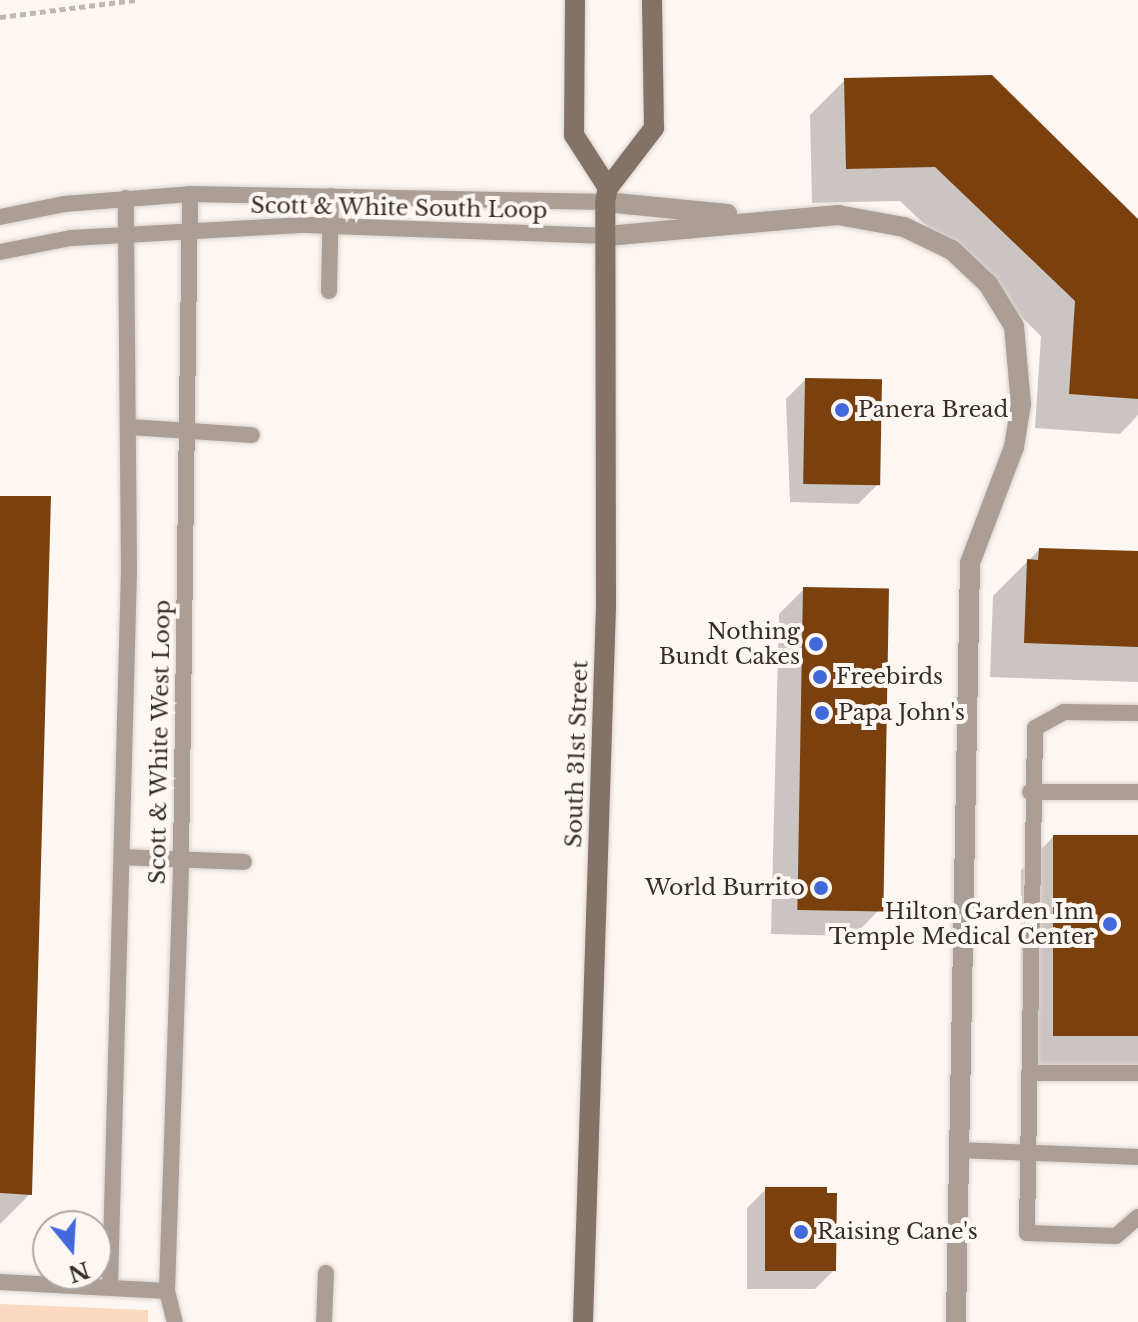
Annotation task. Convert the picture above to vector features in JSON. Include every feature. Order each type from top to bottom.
[{"type":"main road","name":"South 31st Street","points":[[575,0],[574,135],[606,195],[607,236],[606,606],[583,1322]]},
{"type":"main road","points":[[606,195],[654,128],[652,0]]},
{"type":"street","points":[[606,195],[767,218]]},
{"type":"street","points":[[607,236],[767,218],[838,215],[904,227],[952,250],[988,284],[1014,326],[1021,404],[1014,447],[970,563],[956,1322]]},
{"type":"lane","name":"Scott & White South Loop","points":[[0,217],[126,198],[190,194],[606,195]]},
{"type":"lane","name":"Scott & White West Loop","points":[[175,1322],[167,1291],[181,861],[190,194]]},
{"type":"lane","points":[[329,291],[331,196]]},
{"type":"lane","name":"Scott & White West Loop","points":[[112,1214],[130,427],[126,198]]},
{"type":"lane","name":"Scott & White South Loop","points":[[0,252],[190,228],[330,224],[607,236]]},
{"type":"lane","points":[[130,427],[252,435]]},
{"type":"lane","points":[[1138,713],[1064,712],[1035,728],[1030,792],[1027,1233],[1116,1236],[1138,1217]]},
{"type":"lane","points":[[1030,792],[1138,792]]},
{"type":"lane","points":[[122,857],[244,862]]},
{"type":"lane","points":[[1029,1073],[1138,1073]]},
{"type":"lane","points":[[959,1150],[1138,1157]]},
{"type":"lane","points":[[324,1322],[326,1273]]},
{"type":"lane","points":[[0,1282],[32,1283]]},
{"type":"lane","points":[[112,1286],[167,1291]]},
{"type":"path","points":[[0,17],[135,0]]},
{"type":"shaded area","points":[[0,1304],[148,1310],[148,1322],[0,1322]]},
{"type":"building","points":[[992,75],[1138,219],[1138,399],[1069,394],[1075,301],[935,167],[846,169],[844,78]]},
{"type":"building","name":"Panera Bread","points":[[805,378],[882,379],[880,485],[803,484]]},
{"type":"building","points":[[0,496],[51,496],[32,1195],[0,1193]]},
{"type":"building","points":[[1039,548],[1138,551],[1138,647],[1024,643],[1027,559],[1038,560]]},
{"type":"building","points":[[803,587],[889,589],[883,911],[797,910]]},
{"type":"building","points":[[1053,835],[1138,835],[1138,1036],[1053,1036]]},
{"type":"building","name":"Raising Cane's","points":[[765,1187],[827,1187],[827,1193],[837,1193],[836,1271],[765,1271]]},
{"type":"place","name":"Panera Bread","points":[[842,410]]},
{"type":"place","name":"Nothing Bundt Cakes","points":[[816,644]]},
{"type":"place","name":"Freebirds","points":[[820,677]]},
{"type":"place","name":"Papa John's","points":[[822,713]]},
{"type":"place","name":"World Burrito","points":[[821,888]]},
{"type":"place","name":"Hilton Garden Inn Temple Medical Center","points":[[1110,924]]},
{"type":"place","name":"Raising Cane's","points":[[801,1232]]}]
